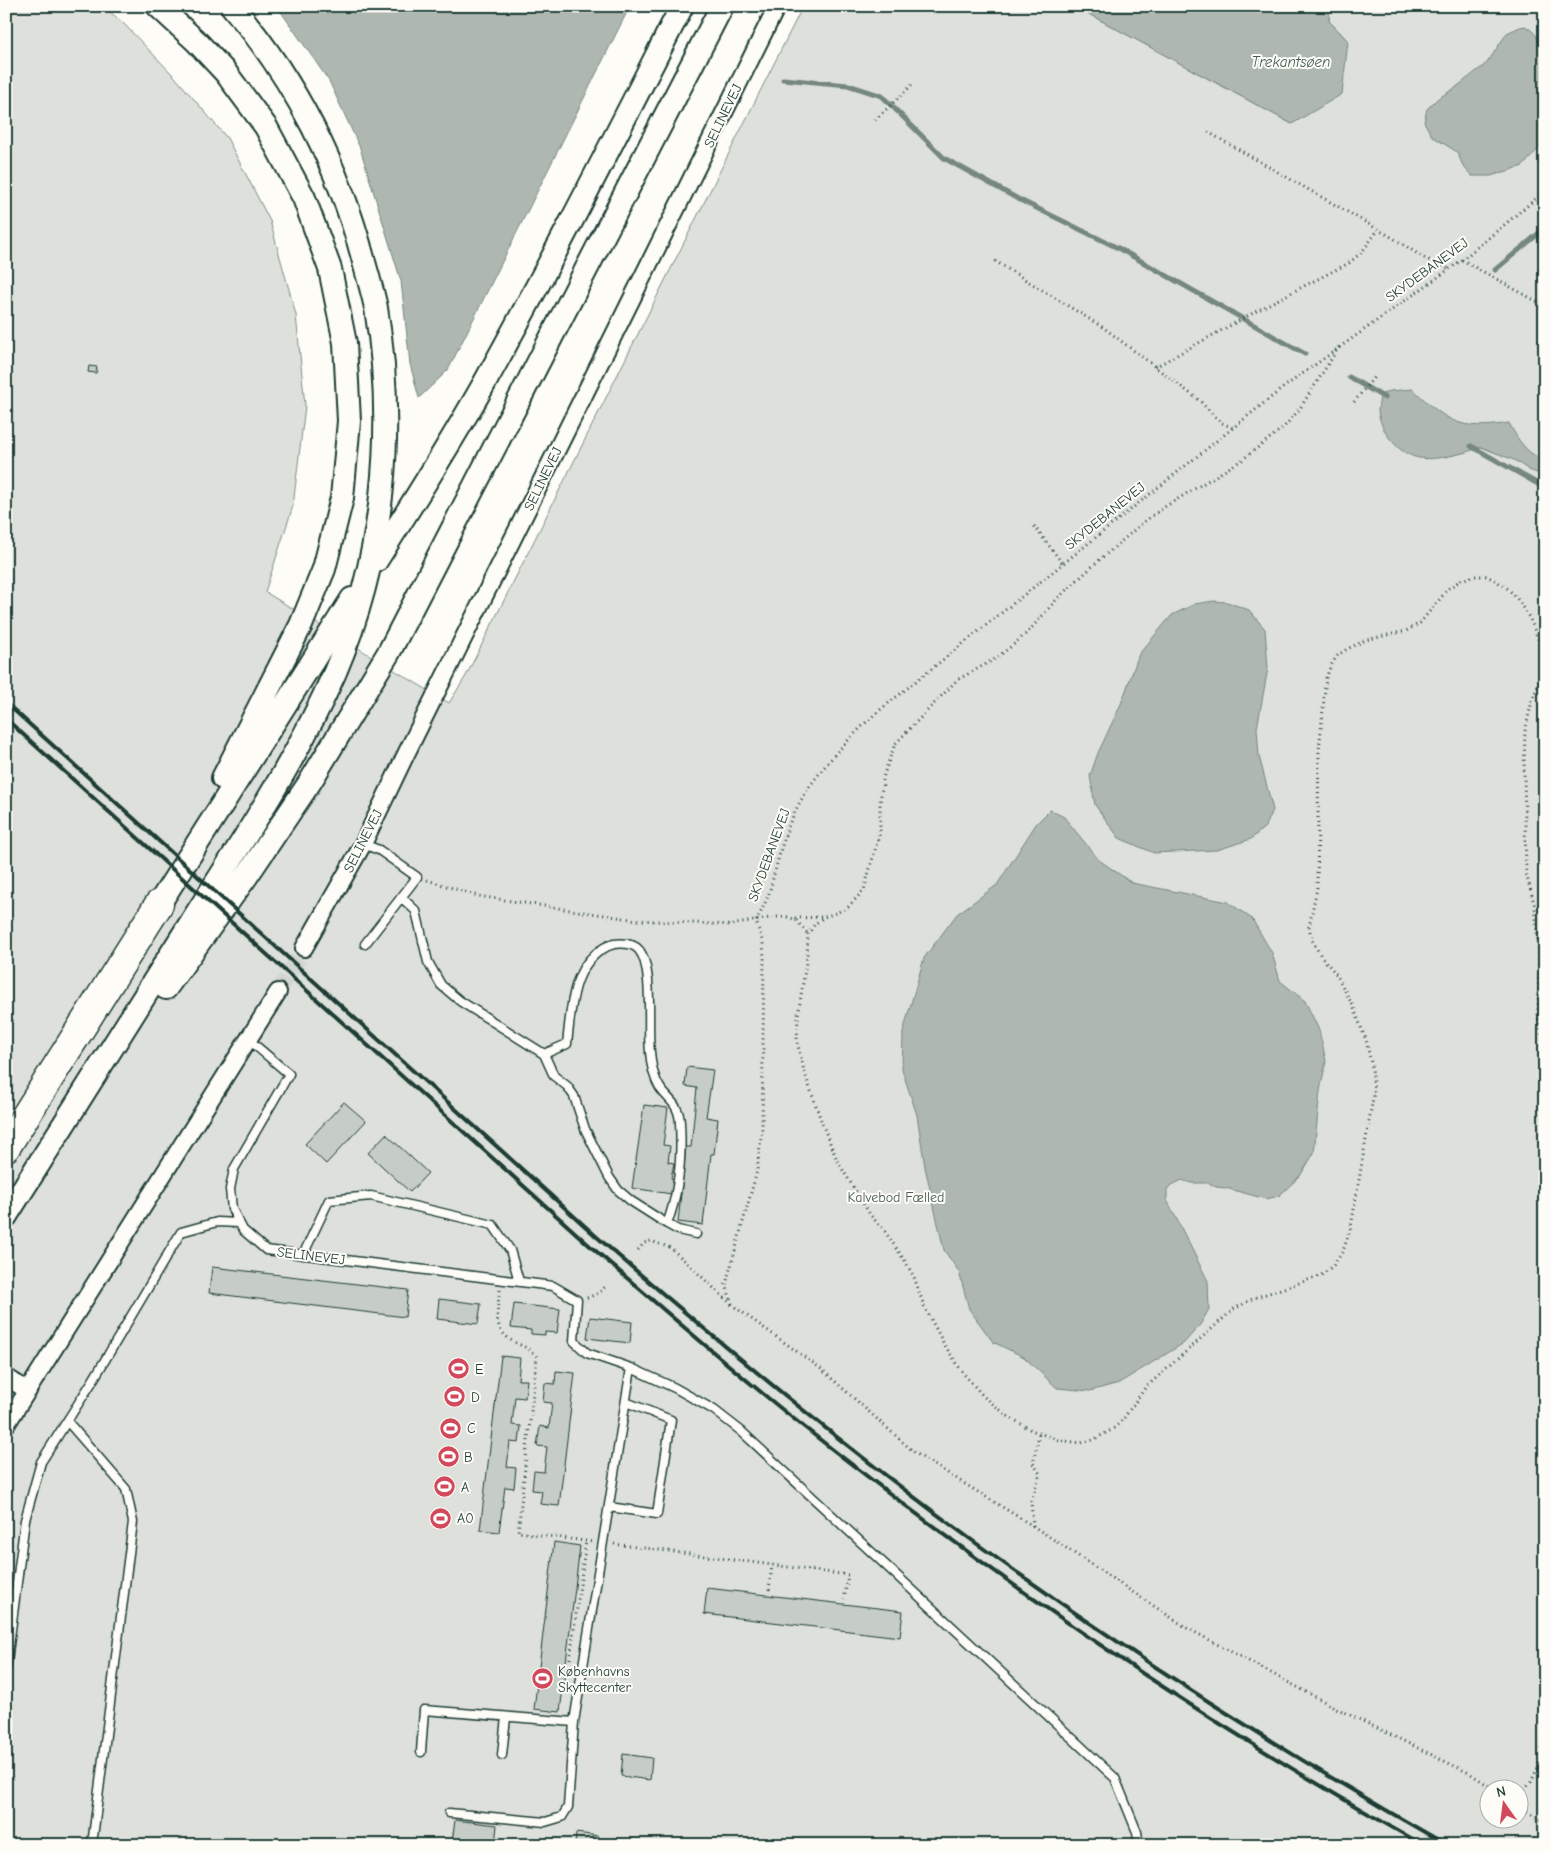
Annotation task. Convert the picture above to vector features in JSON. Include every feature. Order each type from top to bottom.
[{"type":"highway","points":[[6,1147],[160,904]]},
{"type":"street","points":[[158,6],[197,42],[226,72],[245,96],[266,127],[304,198],[330,268],[338,306],[345,343],[349,421],[342,498],[324,569],[301,625],[160,904]]},
{"type":"street","points":[[6,1216],[243,840],[297,750],[336,669],[349,636],[368,573],[379,520],[384,479],[386,391],[376,306],[354,221],[328,158],[292,88],[232,6]]},
{"type":"street","points":[[160,904],[433,470],[483,385],[534,292],[682,6]]},
{"type":"street","points":[[44,1156],[246,877],[310,782],[389,652],[722,6]]},
{"type":"street","name":"SELINEVEJ","points":[[304,948],[363,844],[777,6]]},
{"type":"street","points":[[6,1425],[278,992]]},
{"type":"street","points":[[6,1377],[28,1391]]},
{"type":"lane","points":[[363,844],[379,850],[417,877],[366,944]]},
{"type":"lane","points":[[402,898],[416,911],[428,962],[441,985],[460,1002],[544,1054],[554,1076],[567,1086],[574,1096],[585,1129],[609,1177],[618,1190],[631,1201],[667,1224],[678,1230],[696,1234]]},
{"type":"lane","points":[[544,1054],[567,1044],[572,1000],[582,972],[593,956],[610,944],[622,943],[631,945],[639,950],[645,964],[648,990],[649,1049],[652,1069],[660,1088],[674,1103],[680,1120],[681,1146],[676,1197],[667,1224]]},
{"type":"lane","name":"SELINEVEJ","points":[[249,1040],[289,1074],[234,1168],[230,1188],[232,1209],[243,1230],[266,1250],[553,1286],[577,1300]]},
{"type":"lane","points":[[303,1255],[329,1200],[371,1196],[492,1225],[510,1250],[519,1282]]},
{"type":"lane","points":[[6,1668],[25,1520],[41,1462],[181,1232],[217,1222],[239,1222]]},
{"type":"lane","points":[[577,1300],[574,1341],[587,1353],[631,1368],[675,1388],[714,1410],[741,1431],[1114,1778],[1137,1832],[1139,1845]]},
{"type":"lane","points":[[449,1813],[545,1822],[562,1817],[568,1808],[574,1722],[631,1368]]},
{"type":"lane","points":[[609,1507],[657,1514],[671,1420],[626,1402]]},
{"type":"lane","points":[[67,1421],[126,1489],[134,1522],[92,1845]]},
{"type":"lane","points":[[421,1752],[424,1710],[574,1722]]},
{"type":"lane","points":[[502,1755],[506,1716]]},
{"type":"path","points":[[875,120],[912,85]]},
{"type":"path","points":[[1208,132],[1424,258],[1450,269]]},
{"type":"path","name":"SKYDEBANEVEJ","points":[[756,921],[768,895],[788,828],[801,802],[819,773],[843,744],[875,714],[1284,387],[1462,260],[1545,191]]},
{"type":"path","points":[[1155,367],[1259,309],[1349,263],[1362,252],[1378,231]]},
{"type":"path","points":[[1462,260],[1545,306]]},
{"type":"path","points":[[995,261],[1104,328],[1200,401],[1220,422],[1233,428]]},
{"type":"path","points":[[417,877],[478,896],[637,920],[730,925],[787,917],[802,919],[824,917],[848,907],[864,890],[880,832],[880,802],[884,774],[895,744],[957,680],[996,658],[1014,645],[1058,598],[1145,521],[1166,506],[1242,460],[1284,426],[1299,410],[1339,347]]},
{"type":"path","points":[[1354,402],[1374,377]]},
{"type":"path","points":[[1034,526],[1063,564]]},
{"type":"path","points":[[824,917],[815,924],[808,934],[807,956],[798,1014],[798,1040],[804,1071],[822,1126],[838,1162],[871,1216],[884,1230],[905,1261],[914,1277],[924,1306],[945,1346],[964,1374],[983,1396],[1008,1416],[1039,1434],[1058,1440],[1081,1443],[1103,1436],[1121,1422],[1145,1388],[1234,1309],[1254,1298],[1320,1276],[1333,1266],[1343,1252],[1351,1226],[1374,1092],[1372,1067],[1366,1040],[1349,998],[1336,974],[1320,956],[1312,940],[1309,927],[1316,888],[1319,751],[1325,684],[1331,665],[1338,655],[1366,640],[1406,631],[1420,623],[1449,588],[1461,580],[1474,576],[1486,576],[1493,579],[1516,597],[1530,619],[1542,651],[1542,675],[1532,700],[1525,730],[1524,768],[1526,873],[1535,907],[1539,956],[1538,1015],[1545,1055]]},
{"type":"path","points":[[787,917],[796,920],[808,934]]},
{"type":"path","points":[[732,1305],[726,1284],[757,1170],[762,1130],[764,959],[763,943],[756,921]]},
{"type":"path","points":[[1545,1119],[1545,1146]]},
{"type":"path","points":[[1545,1210],[1545,1215]]},
{"type":"path","points":[[638,1250],[644,1243],[651,1241],[671,1248],[732,1305],[820,1368],[915,1453],[1033,1526],[1187,1628],[1340,1710],[1478,1779]]},
{"type":"path","points":[[577,1300],[591,1298],[600,1293],[607,1285]]},
{"type":"path","points":[[1033,1526],[1031,1501],[1040,1474],[1032,1463],[1039,1434]]},
{"type":"path","points":[[569,1665],[586,1541]]},
{"type":"path","points":[[769,1590],[772,1565]]},
{"type":"path","points":[[1528,1786],[1544,1760],[1542,1745],[1545,1734]]},
{"type":"path","points":[[1528,1813],[1545,1822]]},
{"type":"green space","name":"Kalvebod Fælled","points":[[6,6],[103,6],[123,23],[175,77],[227,138],[270,221],[296,315],[305,406],[293,506],[265,592],[449,703],[466,676],[803,6],[1074,6],[1292,124],[1348,41],[1329,21],[1329,6],[1545,6],[1545,1845],[6,1845]]},
{"type":"water","points":[[277,6],[630,6],[448,370],[419,398],[410,364],[401,281],[360,148],[329,81]]},
{"type":"water","name":"Trekantsøen","points":[[1074,6],[1329,6],[1329,21],[1348,41],[1342,94],[1292,124]]},
{"type":"water","points":[[1525,26],[1536,35],[1545,58],[1545,141],[1523,166],[1491,176],[1472,176],[1463,166],[1457,152],[1432,136],[1424,122],[1427,109],[1437,99],[1455,88],[1487,63],[1507,33]]},
{"type":"water","points":[[1413,389],[1435,409],[1455,421],[1478,426],[1509,423],[1519,440],[1528,450],[1545,459],[1545,476],[1529,470],[1514,460],[1481,447],[1459,454],[1426,459],[1411,456],[1404,452],[1392,441],[1383,427],[1378,411],[1380,395],[1390,391]]},
{"type":"water","points":[[1214,601],[1227,602],[1249,610],[1265,629],[1268,668],[1257,728],[1259,756],[1273,810],[1266,826],[1251,839],[1217,850],[1154,853],[1119,838],[1095,805],[1090,776],[1098,753],[1121,704],[1139,654],[1172,615],[1195,604]]},
{"type":"water","points":[[1050,810],[1064,817],[1099,860],[1132,883],[1228,902],[1252,919],[1272,953],[1280,981],[1305,1001],[1319,1030],[1326,1061],[1320,1091],[1314,1153],[1300,1176],[1279,1196],[1266,1199],[1216,1187],[1209,1183],[1191,1183],[1182,1180],[1167,1189],[1167,1200],[1208,1281],[1209,1309],[1200,1325],[1184,1343],[1119,1383],[1090,1391],[1057,1388],[1024,1357],[993,1342],[969,1309],[959,1272],[944,1250],[925,1167],[917,1115],[902,1070],[903,1032],[924,958],[957,914],[997,885],[1036,824]]},
{"type":"building","points":[[89,366],[97,367],[96,373],[88,372]]},
{"type":"building","points":[[687,1067],[713,1070],[706,1117],[718,1119],[714,1154],[711,1154],[703,1225],[678,1222],[686,1147],[691,1147],[697,1088],[685,1086]]},
{"type":"building","points":[[344,1102],[366,1121],[326,1164],[305,1144]]},
{"type":"building","points":[[644,1105],[668,1108],[663,1145],[670,1146],[668,1162],[674,1163],[671,1178],[674,1179],[672,1194],[632,1188]]},
{"type":"building","points":[[386,1134],[428,1173],[410,1192],[368,1153]]},
{"type":"building","points":[[212,1267],[408,1290],[405,1317],[209,1293]]},
{"type":"building","points":[[439,1299],[481,1304],[478,1324],[437,1319]]},
{"type":"building","points":[[514,1304],[560,1309],[557,1333],[545,1332],[545,1335],[531,1334],[531,1330],[511,1328]]},
{"type":"building","points":[[590,1317],[632,1322],[630,1343],[587,1338]]},
{"type":"building","points":[[501,1356],[520,1358],[518,1380],[527,1380],[525,1398],[515,1397],[512,1425],[521,1426],[519,1443],[510,1442],[507,1467],[516,1468],[514,1488],[505,1487],[499,1532],[480,1530]]},
{"type":"building","points":[[556,1371],[575,1373],[559,1506],[540,1504],[542,1491],[532,1490],[534,1471],[544,1472],[547,1447],[537,1446],[540,1426],[549,1428],[552,1403],[543,1402],[545,1383],[555,1384]]},
{"type":"building","points":[[554,1542],[580,1546],[560,1712],[534,1709]]},
{"type":"building","points":[[707,1588],[903,1611],[900,1637],[704,1614]]},
{"type":"building","points":[[623,1754],[652,1758],[650,1780],[621,1776]]},
{"type":"building","points":[[455,1820],[497,1825],[495,1845],[452,1842]]},
{"type":"building","points":[[576,1833],[599,1836],[598,1845],[575,1845]]},
{"type":"waterway","points":[[783,79],[848,85],[882,96],[944,158],[1018,199],[1118,248],[1305,354]]},
{"type":"waterway","points":[[1495,270],[1545,228]]},
{"type":"waterway","points":[[1349,377],[1385,398]]},
{"type":"waterway","points":[[1471,446],[1545,488]]},
{"type":"tunnel","points":[[278,992],[304,948]]},
{"type":"railway","points":[[6,703],[597,1237],[735,1355],[829,1431],[973,1541],[1088,1622],[1265,1737],[1447,1845]]},
{"type":"railway","points":[[6,719],[589,1245],[716,1355],[794,1419],[945,1535],[1100,1645],[1259,1748],[1423,1845]]},
{"type":"place","name":"E","points":[[459,1369]]},
{"type":"place","name":"D","points":[[455,1397]]},
{"type":"place","name":"C","points":[[451,1428]]},
{"type":"place","name":"B","points":[[448,1457]]},
{"type":"place","name":"A","points":[[445,1487]]},
{"type":"place","name":"A0","points":[[441,1518]]},
{"type":"place","name":"Københavns Skyttecenter","points":[[542,1679]]}]
